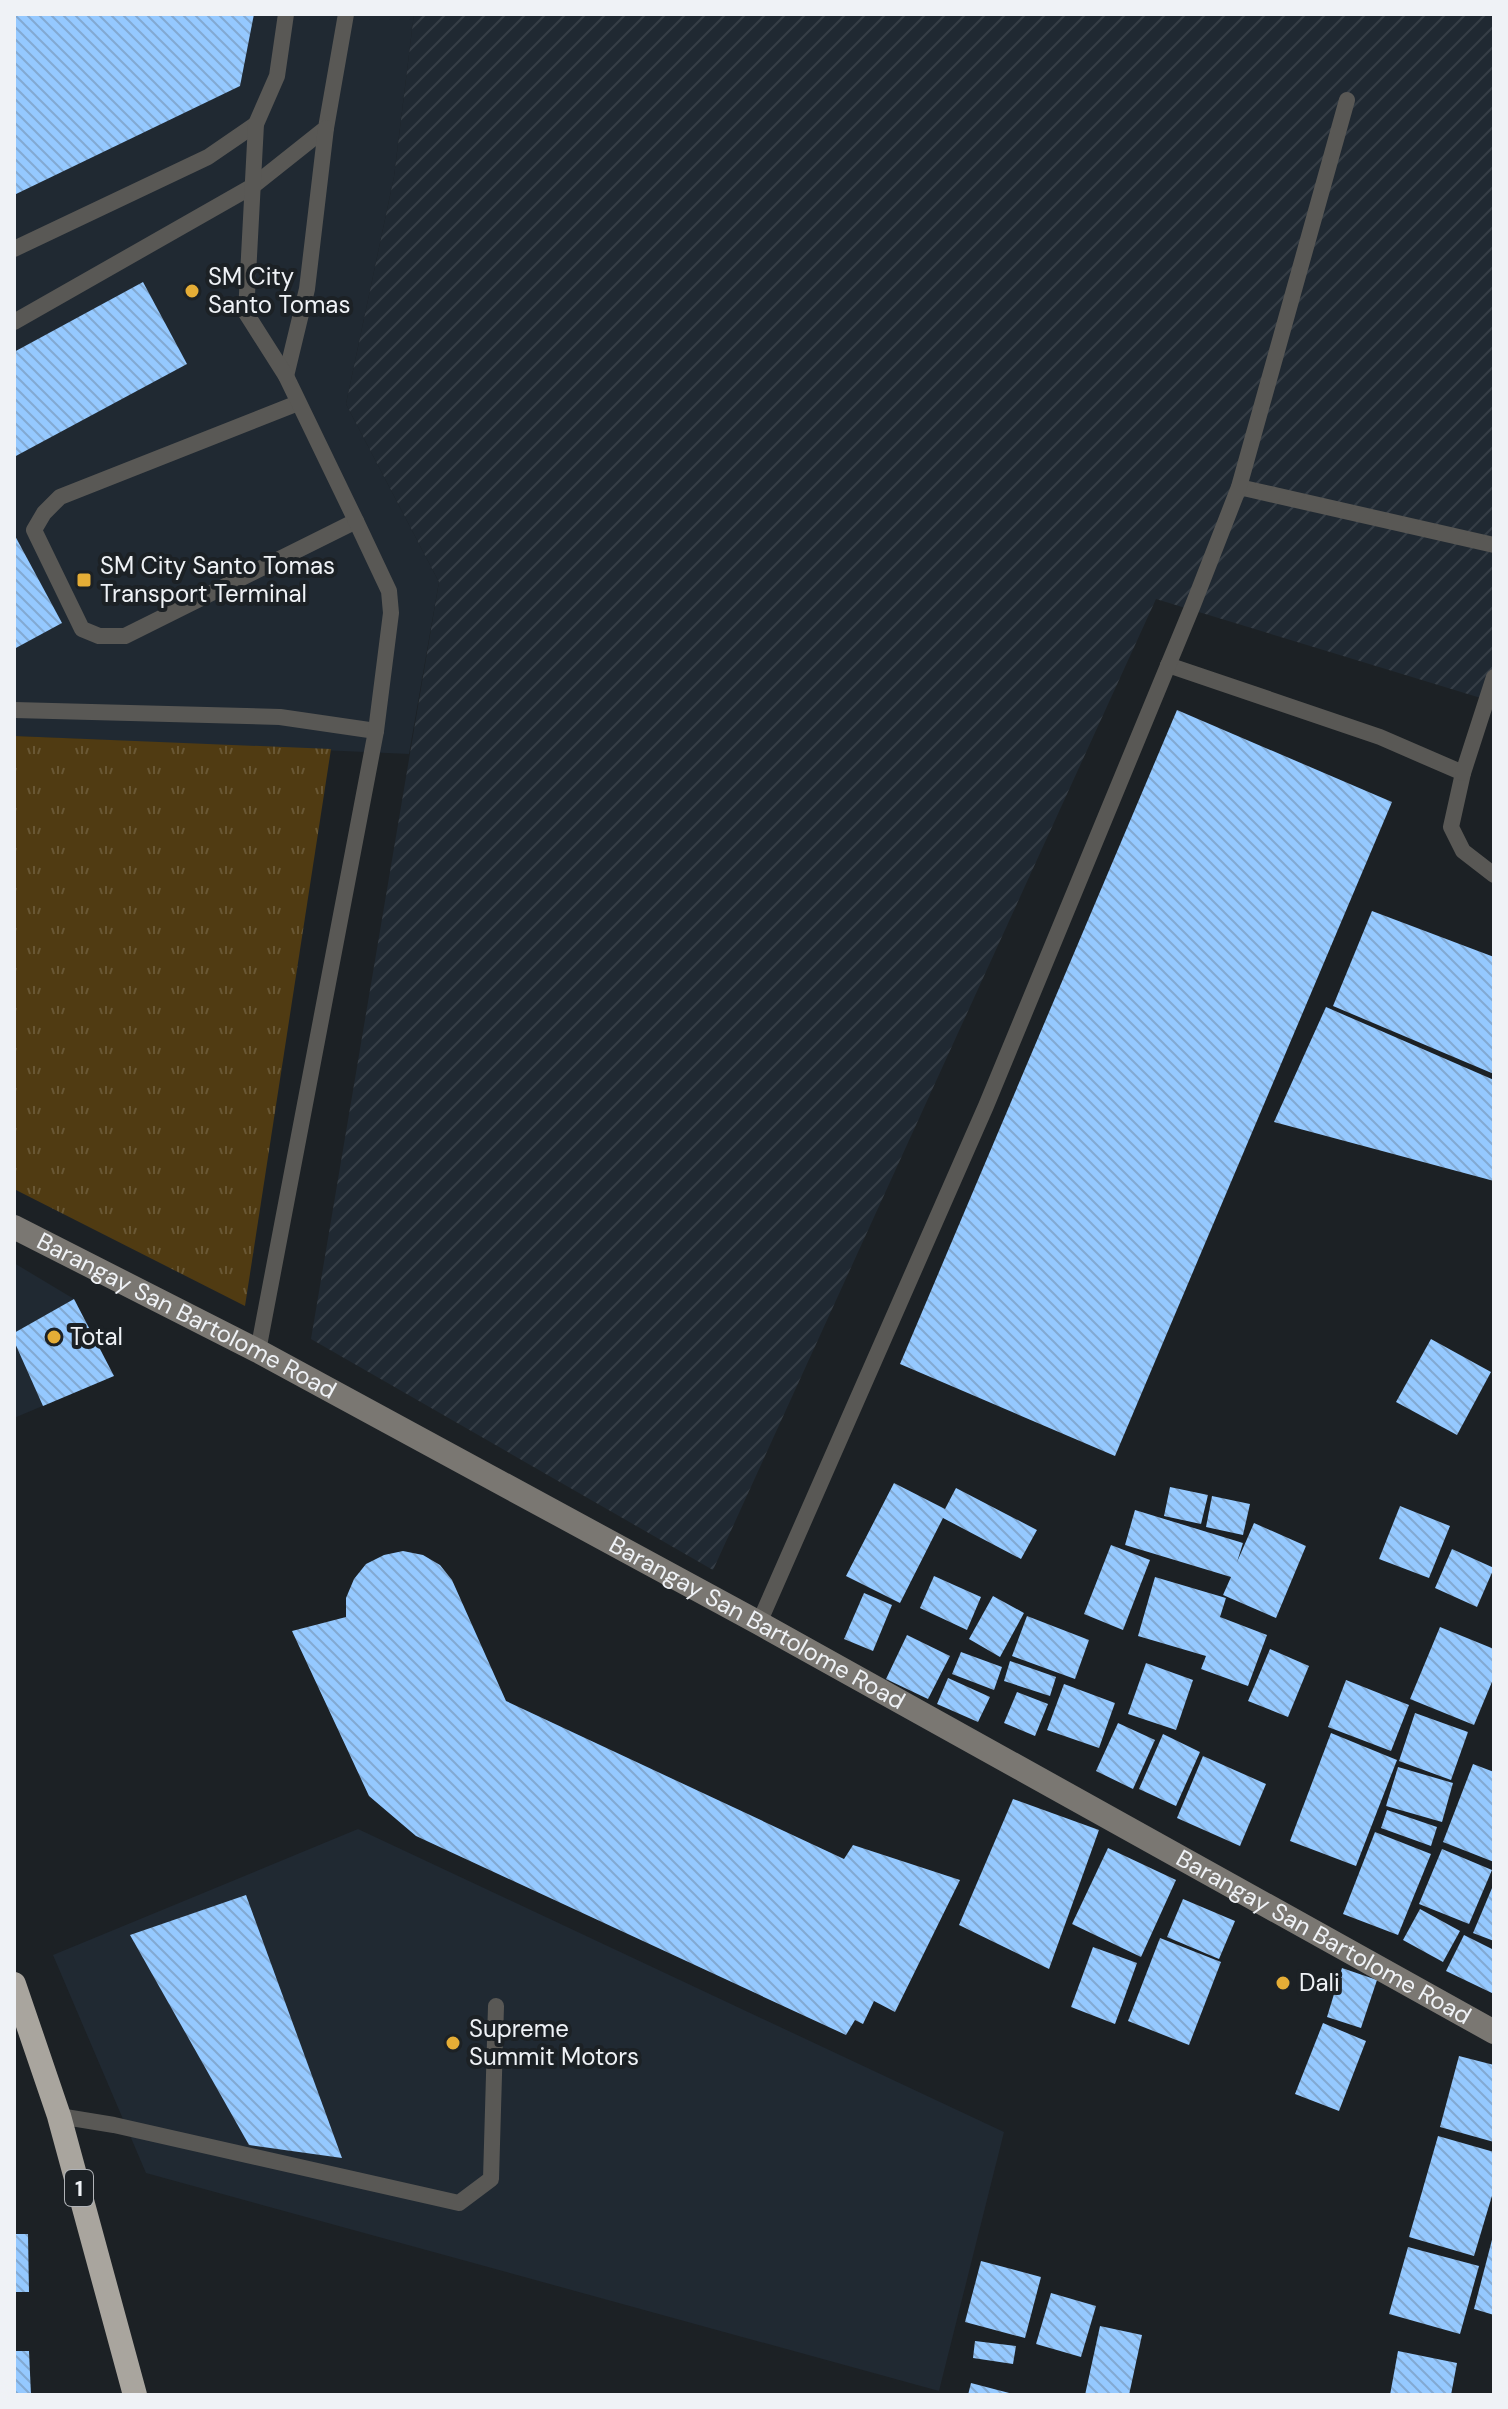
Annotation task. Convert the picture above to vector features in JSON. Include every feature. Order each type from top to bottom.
[{"type":"highway","name":"1","points":[[14,1984],[59,2116],[135,2395]]},
{"type":"street","name":"Barangay San Bartolome Road","points":[[14,1227],[258,1351],[759,1623],[1494,2032]]},
{"type":"lane","points":[[258,1351],[376,731],[391,613],[389,591],[286,376],[246,313],[256,124],[277,76],[286,14]]},
{"type":"lane","points":[[286,376],[307,289],[326,128],[346,14]]},
{"type":"lane","points":[[759,1623],[986,1106],[1239,487],[1347,100]]},
{"type":"lane","points":[[14,249],[208,157],[256,124]]},
{"type":"lane","points":[[14,322],[253,186],[326,128]]},
{"type":"lane","points":[[298,403],[60,497],[44,513],[34,530],[82,629],[99,636],[125,636],[356,521]]},
{"type":"lane","points":[[1239,487],[1494,545]]},
{"type":"lane","points":[[1168,665],[1380,737],[1463,773]]},
{"type":"lane","points":[[1494,677],[1463,773],[1451,827],[1463,851],[1494,875]]},
{"type":"lane","points":[[14,710],[280,717],[376,731]]},
{"type":"lane","points":[[59,2116],[114,2125],[459,2203],[491,2179],[496,2006]]},
{"type":"shaded area","name":"SM City Santo Tomas","points":[[14,14],[414,14],[394,177],[346,404],[439,582],[409,754],[14,736]]},
{"type":"shaded area","points":[[414,14],[1494,14],[1494,702],[1156,599],[713,1570],[311,1339],[439,582],[346,404],[394,177]]},
{"type":"shaded area","name":"Total","points":[[14,1263],[74,1299],[114,1376],[14,1418]]},
{"type":"shaded area","name":"Supreme Summit Motors","points":[[358,1829],[1004,2132],[939,2391],[146,2173],[53,1955]]},
{"type":"green space","points":[[14,736],[331,749],[245,1306],[14,1189]]},
{"type":"building","points":[[14,14],[254,14],[240,86],[14,195]]},
{"type":"building","points":[[143,282],[187,364],[14,457],[14,352]]},
{"type":"building","points":[[14,534],[62,623],[14,649]]},
{"type":"building","points":[[1177,710],[1392,802],[1115,1456],[900,1364]]},
{"type":"building","points":[[1372,911],[1494,957],[1494,1074],[1333,1006]]},
{"type":"building","points":[[1326,1007],[1494,1080],[1494,1181],[1274,1122]]},
{"type":"building","name":"Total","points":[[74,1299],[114,1376],[43,1406],[14,1341],[14,1333]]},
{"type":"building","points":[[1431,1339],[1491,1372],[1457,1435],[1396,1402]]},
{"type":"building","points":[[894,1483],[945,1509],[956,1488],[1037,1530],[1021,1559],[943,1518],[900,1603],[846,1576]]},
{"type":"building","points":[[1170,1487],[1208,1495],[1201,1524],[1164,1516]]},
{"type":"building","points":[[1212,1496],[1250,1504],[1243,1535],[1206,1527]]},
{"type":"building","points":[[1400,1506],[1450,1526],[1429,1578],[1379,1559]]},
{"type":"building","points":[[1135,1510],[1243,1543],[1237,1562],[1254,1523],[1306,1546],[1276,1618],[1223,1595],[1231,1577],[1125,1545]]},
{"type":"building","points":[[1111,1545],[1150,1560],[1123,1630],[1084,1614]]},
{"type":"building","points":[[1452,1549],[1494,1568],[1477,1607],[1435,1588]]},
{"type":"building","points":[[403,1551],[423,1555],[440,1565],[452,1580],[506,1701],[844,1859],[853,1845],[960,1880],[895,2012],[874,2001],[863,2024],[855,2020],[846,2035],[416,1836],[369,1796],[292,1631],[346,1617],[346,1598],[354,1579],[366,1564],[384,1555]]},
{"type":"building","points":[[934,1576],[981,1597],[967,1630],[920,1608]]},
{"type":"building","points":[[1155,1577],[1226,1598],[1220,1617],[1267,1635],[1248,1686],[1201,1669],[1206,1656],[1138,1636]]},
{"type":"building","points":[[864,1593],[892,1605],[873,1651],[844,1639]]},
{"type":"building","points":[[993,1596],[1024,1613],[1000,1657],[969,1639]]},
{"type":"building","points":[[1027,1616],[1089,1640],[1075,1679],[1012,1656]]},
{"type":"building","points":[[1440,1627],[1494,1649],[1494,1677],[1474,1725],[1410,1699]]},
{"type":"building","points":[[907,1635],[950,1656],[928,1699],[886,1679]]},
{"type":"building","points":[[1270,1649],[1309,1666],[1288,1717],[1248,1701]]},
{"type":"building","points":[[961,1652],[1002,1667],[994,1690],[952,1674]]},
{"type":"building","points":[[1010,1661],[1056,1677],[1050,1696],[1004,1681]]},
{"type":"building","points":[[1146,1663],[1193,1680],[1176,1730],[1128,1714]]},
{"type":"building","points":[[948,1678],[990,1697],[978,1722],[937,1704]]},
{"type":"building","points":[[1346,1680],[1409,1705],[1391,1751],[1328,1727]]},
{"type":"building","points":[[1064,1684],[1115,1703],[1099,1748],[1047,1730]]},
{"type":"building","points":[[1017,1692],[1048,1704],[1035,1736],[1004,1723]]},
{"type":"building","points":[[1415,1713],[1468,1732],[1451,1780],[1399,1761]]},
{"type":"building","points":[[1118,1723],[1155,1740],[1133,1789],[1096,1771]]},
{"type":"building","points":[[1331,1733],[1397,1760],[1356,1866],[1290,1841]]},
{"type":"building","points":[[1163,1734],[1200,1752],[1176,1806],[1139,1789]]},
{"type":"building","points":[[1203,1756],[1266,1784],[1240,1846],[1177,1818]]},
{"type":"building","points":[[1473,1764],[1494,1772],[1494,1862],[1443,1842]]},
{"type":"building","points":[[1398,1767],[1453,1783],[1442,1822],[1386,1806]]},
{"type":"building","points":[[1013,1799],[1099,1830],[1049,1969],[959,1925]]},
{"type":"building","points":[[1387,1810],[1437,1827],[1431,1846],[1381,1828]]},
{"type":"building","points":[[1375,1832],[1431,1854],[1398,1935],[1343,1914]]},
{"type":"building","points":[[1108,1848],[1176,1880],[1141,1957],[1072,1924]]},
{"type":"building","points":[[1442,1849],[1492,1870],[1469,1924],[1419,1904]]},
{"type":"building","points":[[1494,1889],[1494,1941],[1473,1933]]},
{"type":"building","points":[[246,1895],[342,2158],[249,2145],[130,1935]]},
{"type":"building","points":[[1183,1899],[1235,1921],[1219,1959],[1167,1937]]},
{"type":"building","points":[[1420,1909],[1460,1931],[1443,1962],[1403,1940]]},
{"type":"building","points":[[1464,1935],[1494,1950],[1494,1994],[1446,1971]]},
{"type":"building","points":[[1160,1938],[1221,1962],[1189,2045],[1128,2021]]},
{"type":"building","points":[[1093,1947],[1137,1963],[1115,2024],[1071,2007]]},
{"type":"building","points":[[1342,1968],[1377,1980],[1361,2028],[1327,2017]]},
{"type":"building","points":[[1323,2023],[1366,2041],[1339,2111],[1295,2094]]},
{"type":"building","points":[[1459,2056],[1494,2065],[1494,2142],[1440,2127]]},
{"type":"building","points":[[1438,2136],[1494,2152],[1494,2189],[1474,2256],[1409,2237]]},
{"type":"building","points":[[14,2234],[28,2234],[29,2292],[14,2292]]},
{"type":"building","points":[[1494,2236],[1494,2315],[1474,2309]]},
{"type":"building","points":[[1408,2247],[1479,2266],[1460,2334],[1389,2314]]},
{"type":"building","points":[[981,2261],[1041,2277],[1025,2338],[965,2322]]},
{"type":"building","points":[[1051,2293],[1096,2306],[1081,2357],[1036,2344]]},
{"type":"building","points":[[1100,2326],[1142,2335],[1129,2395],[1085,2395]]},
{"type":"building","points":[[975,2341],[1016,2346],[1013,2364],[973,2358]]},
{"type":"building","points":[[14,2351],[29,2351],[31,2395],[14,2395]]},
{"type":"building","points":[[1398,2351],[1457,2363],[1451,2395],[1390,2395]]},
{"type":"building","points":[[971,2383],[1013,2394],[1013,2395],[968,2395]]},
{"type":"place","name":"SM City Santo Tomas","points":[[192,291]]},
{"type":"place","name":"SM City Santo Tomas Transport Terminal","points":[[84,580]]},
{"type":"place","name":"Total","points":[[54,1337]]},
{"type":"place","name":"Dali","points":[[1283,1983]]},
{"type":"place","name":"Supreme Summit Motors","points":[[453,2043]]}]
